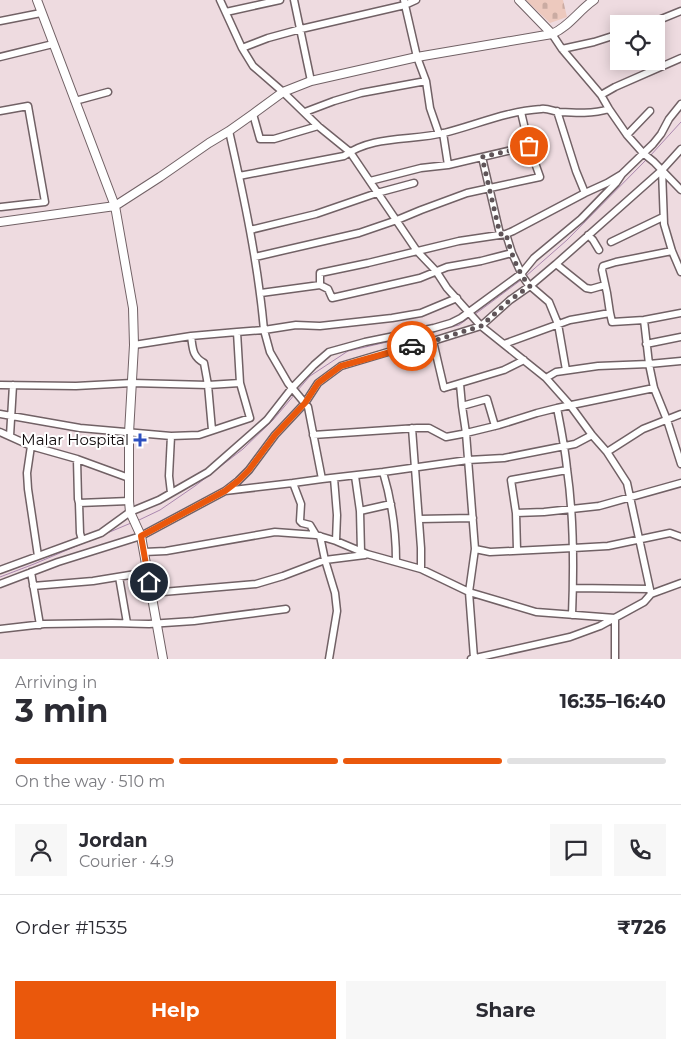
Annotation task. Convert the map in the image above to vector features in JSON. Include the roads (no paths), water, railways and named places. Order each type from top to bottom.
[{"type":"main road","points":[[37,0],[115,206],[133,308],[134,345],[129,433],[129,501],[131,514],[140,534],[144,552],[163,659]]},
{"type":"main road","points":[[519,0],[552,34]]},
{"type":"main road","points":[[0,222],[115,206],[283,92],[312,81],[417,57],[552,34],[569,24],[594,0]]},
{"type":"street","points":[[220,0],[242,48],[253,66],[318,126],[350,152],[417,251],[436,271],[447,288],[480,325],[546,378],[570,405],[606,452],[627,483],[651,592],[644,602],[600,626],[570,637],[472,659],[469,592],[475,549],[466,432],[460,384]]},
{"type":"street","points":[[226,12],[280,0]]},
{"type":"street","points":[[294,0],[312,81]]},
{"type":"street","points":[[242,48],[268,38],[416,0]]},
{"type":"street","points":[[404,2],[417,57],[426,81],[430,108],[441,134],[448,165]]},
{"type":"street","points":[[665,18],[681,11]]},
{"type":"street","points":[[0,21],[41,13]]},
{"type":"street","points":[[552,34],[562,49],[601,95],[627,135],[681,190]]},
{"type":"street","points":[[562,49],[610,37]]},
{"type":"street","points":[[0,57],[53,44]]},
{"type":"street","points":[[601,95],[681,58]]},
{"type":"street","points":[[305,112],[362,93],[426,81]]},
{"type":"street","points":[[75,102],[108,92]]},
{"type":"street","points":[[320,286],[320,273],[458,241],[513,231],[622,174],[654,144],[669,119],[681,104]]},
{"type":"street","points":[[0,111],[28,106],[45,202],[2,207]]},
{"type":"street","points":[[239,176],[344,156],[358,147],[380,142],[441,134],[521,112],[546,108],[557,111],[596,113],[609,109]]},
{"type":"street","points":[[557,111],[585,193]]},
{"type":"street","points":[[627,135],[650,111]]},
{"type":"street","points":[[255,257],[359,233],[466,193],[540,177],[529,146],[521,112]]},
{"type":"street","points":[[253,114],[260,139],[274,139],[318,126]]},
{"type":"street","points":[[228,131],[255,257],[264,330],[270,352],[293,389],[308,407],[322,479]]},
{"type":"street","points":[[370,181],[421,168],[448,165],[529,146]]},
{"type":"street","points":[[0,584],[140,534],[225,491],[243,476],[318,383],[341,366],[433,341],[480,325],[556,264],[662,170],[681,150]]},
{"type":"street","points":[[482,157],[489,189],[503,234],[522,276],[529,285],[549,302],[558,324],[566,370]]},
{"type":"street","points":[[662,170],[664,224],[681,272]]},
{"type":"street","points":[[0,570],[101,533],[131,514],[208,472],[268,420],[314,365],[329,352],[365,342],[442,326],[461,318],[522,276],[534,258],[581,219],[616,183],[622,174]]},
{"type":"street","points":[[250,230],[316,214],[414,182]]},
{"type":"street","points":[[611,242],[664,217]]},
{"type":"street","points":[[588,235],[599,250]]},
{"type":"street","points":[[672,251],[616,262],[603,266],[602,270],[612,322],[644,320],[681,313]]},
{"type":"street","points":[[260,293],[320,286],[328,289],[332,298],[420,278],[447,267],[512,253]]},
{"type":"street","points":[[556,264],[586,288],[591,289],[605,285]]},
{"type":"street","points":[[134,345],[191,336],[264,330],[296,325],[320,326],[392,318],[421,313],[457,298]]},
{"type":"street","points":[[504,344],[570,320],[610,313]]},
{"type":"street","points":[[644,320],[646,344],[654,388],[667,420],[681,464]]},
{"type":"street","points":[[0,414],[80,428],[171,436],[199,434],[250,418],[240,383],[236,332]]},
{"type":"street","points":[[191,336],[194,354],[204,363],[212,430]]},
{"type":"street","points":[[646,344],[681,337]]},
{"type":"street","points":[[433,341],[444,388],[504,370],[524,360]]},
{"type":"street","points":[[546,378],[556,372],[598,366],[681,362]]},
{"type":"street","points":[[0,385],[76,386],[132,383],[208,385],[240,383]]},
{"type":"street","points":[[10,436],[13,385]]},
{"type":"street","points":[[313,435],[429,428],[446,436],[495,426],[557,408],[654,388]]},
{"type":"street","points":[[462,406],[487,399],[495,426]]},
{"type":"street","points":[[557,408],[564,446],[571,510],[573,548],[572,615]]},
{"type":"street","points":[[606,452],[644,429],[681,414]]},
{"type":"street","points":[[412,428],[421,569]]},
{"type":"street","points":[[0,432],[31,446],[129,478]]},
{"type":"street","points":[[225,491],[355,476],[468,460],[504,458],[575,444],[592,435]]},
{"type":"street","points":[[171,436],[169,476],[171,493]]},
{"type":"street","points":[[31,446],[27,473],[28,489],[38,556]]},
{"type":"street","points":[[77,460],[80,534],[82,540]]},
{"type":"street","points":[[517,550],[516,512],[511,480],[567,470]]},
{"type":"street","points":[[383,472],[391,504],[396,539],[396,561]]},
{"type":"street","points":[[355,476],[364,553]]},
{"type":"street","points":[[334,478],[337,515],[336,541]]},
{"type":"street","points":[[293,483],[301,504],[300,521],[310,525],[318,536],[336,593],[337,611],[329,659]]},
{"type":"street","points":[[516,512],[571,510],[598,506],[681,483]]},
{"type":"street","points":[[79,504],[129,501]]},
{"type":"street","points":[[360,511],[391,504]]},
{"type":"street","points":[[419,520],[472,518]]},
{"type":"street","points":[[144,552],[166,551],[275,532],[318,536],[336,541],[364,553],[421,569],[469,592],[536,612],[615,618]]},
{"type":"street","points":[[475,549],[490,552],[608,546],[670,533],[681,537]]},
{"type":"street","points":[[151,593],[256,584],[325,560],[364,553]]},
{"type":"street","points":[[31,572],[40,625]]},
{"type":"street","points":[[33,586],[93,581],[148,572]]},
{"type":"street","points":[[119,577],[127,623]]},
{"type":"street","points":[[573,588],[651,592],[681,583]]},
{"type":"street","points":[[0,629],[40,625],[194,621],[286,609]]},
{"type":"street","points":[[615,618],[615,659]]},
{"type":"waterway","points":[[650,156],[681,122]]},
{"type":"waterway","points":[[526,276],[567,240],[647,159]]},
{"type":"waterway","points":[[474,315],[521,280]]},
{"type":"waterway","points":[[438,330],[459,325],[470,317]]},
{"type":"waterway","points":[[297,391],[310,376],[348,351],[426,333]]},
{"type":"waterway","points":[[137,521],[160,510],[243,449],[273,420],[295,394]]},
{"type":"waterway","points":[[0,577],[131,523]]},
{"type":"place","name":"Malar Hospital","points":[[140,440]]}]
